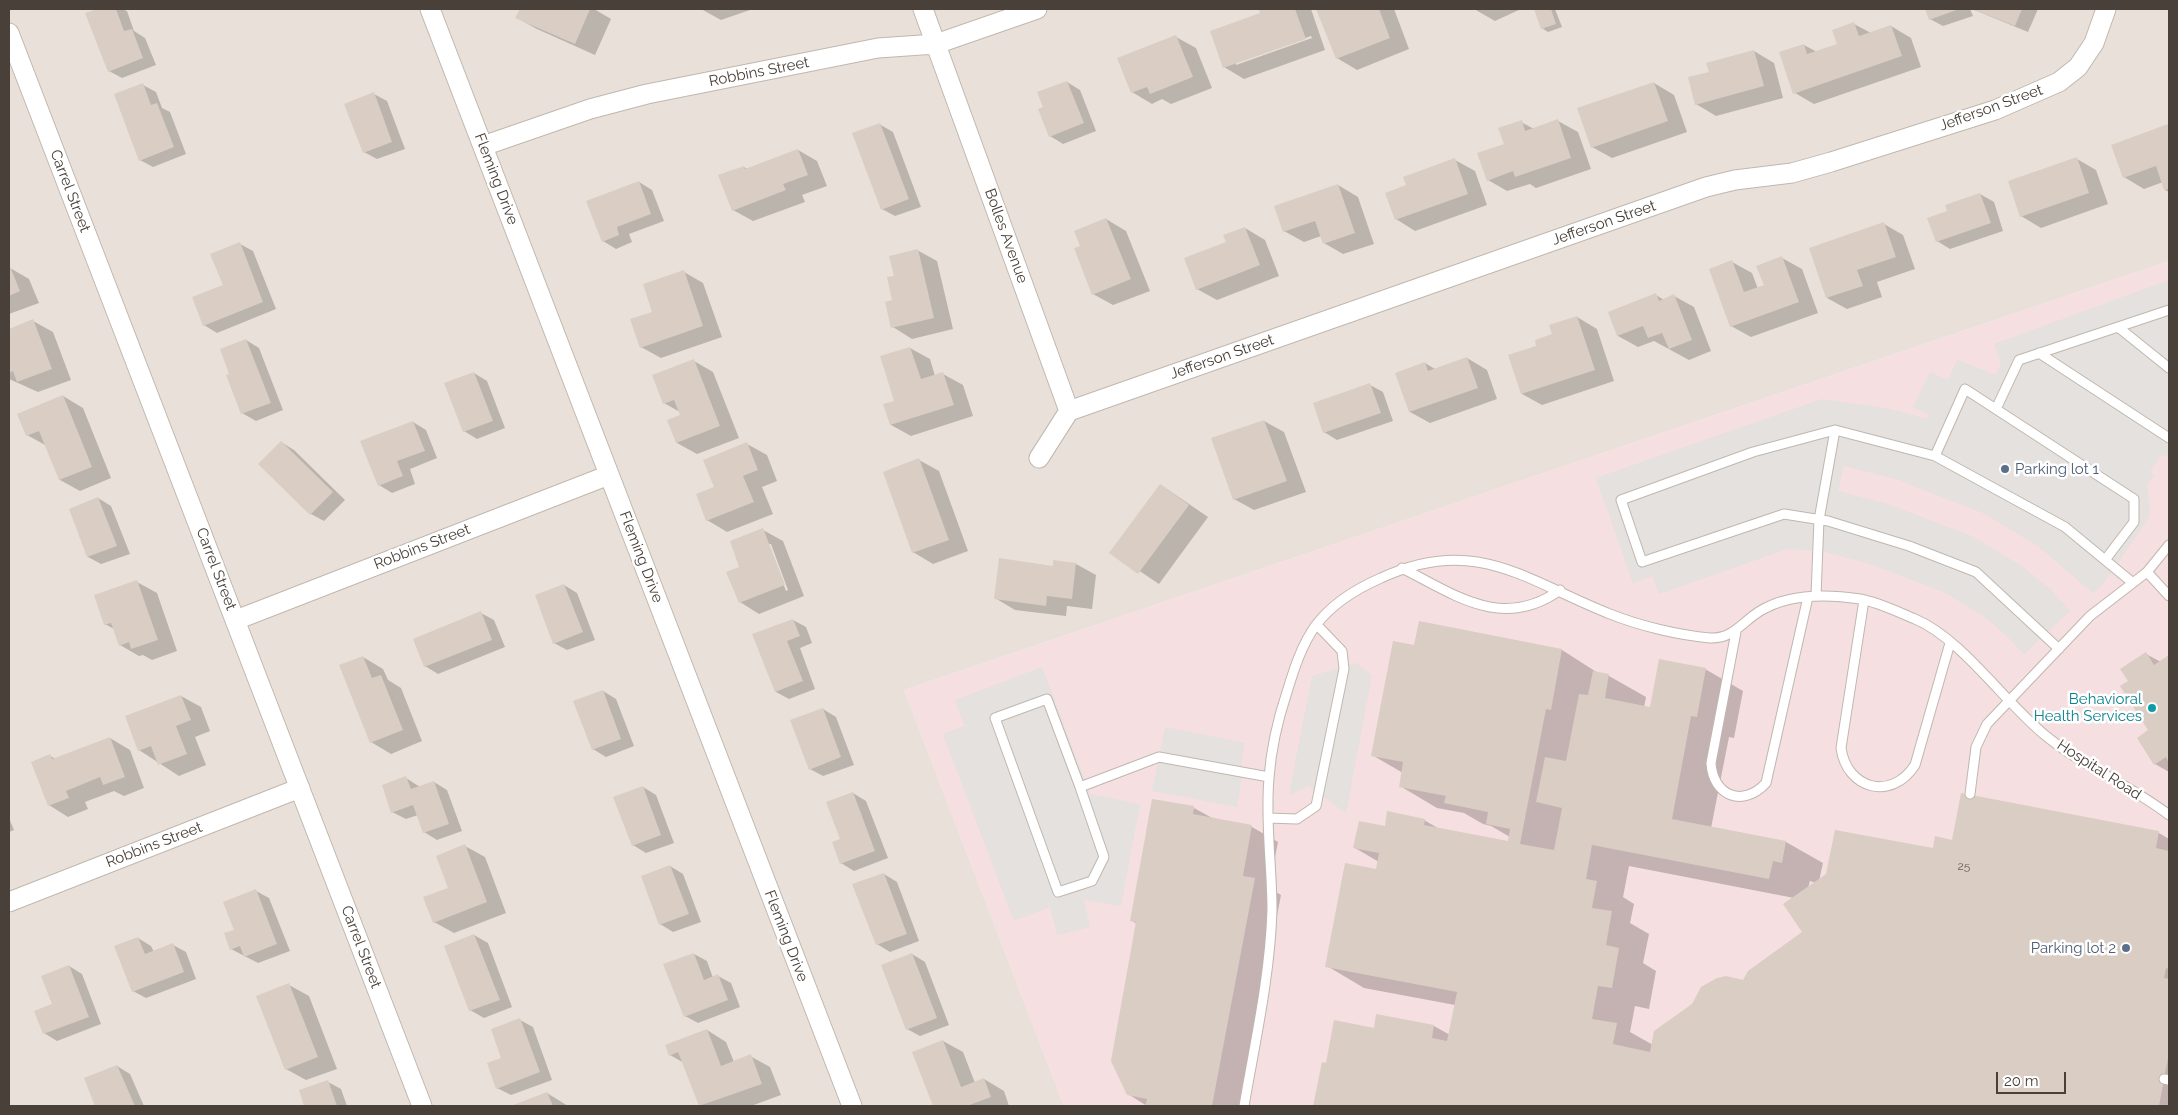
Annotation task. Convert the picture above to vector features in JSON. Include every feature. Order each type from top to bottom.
[{"type":"street","name":"Fleming Drive","points":[[430,9],[852,1106]]},
{"type":"street","name":"Bolles Avenue","points":[[923,9],[1069,411]]},
{"type":"street","name":"Robbins Street","points":[[483,146],[590,109],[647,94],[878,48],[936,44],[1037,9]]},
{"type":"street","name":"Jefferson Street","points":[[1069,411],[1706,187],[1736,180],[1802,170],[1994,110],[2059,82],[2078,67],[2094,43],[2106,9]]},
{"type":"street","name":"Carrel Street","points":[[9,33],[422,1106]]},
{"type":"street","points":[[1038,458],[1069,411]]},
{"type":"street","name":"Robbins Street","points":[[236,620],[609,475]]},
{"type":"street","name":"Robbins Street","points":[[9,902],[300,788]]},
{"type":"lane","points":[[1996,409],[2019,360],[2169,310]]},
{"type":"lane","points":[[2118,327],[2169,368]]},
{"type":"lane","points":[[2039,353],[2169,438]]},
{"type":"lane","points":[[1935,456],[1965,389],[2134,499],[2134,522],[2105,560]]},
{"type":"lane","points":[[1736,632],[1710,763],[1716,784],[1723,791],[1742,797],[1752,795],[1766,783],[1812,597],[1819,520],[1835,430]]},
{"type":"lane","points":[[2059,648],[1976,572],[1909,546],[1819,520],[1784,514],[1642,562],[1621,500],[1752,452],[1835,430],[1935,456],[2065,527],[2133,583]]},
{"type":"lane","points":[[1970,794],[1976,747],[1988,724],[2090,616],[2147,572],[2169,545]]},
{"type":"lane","points":[[1244,1106],[1263,995],[1272,911],[1268,818],[1269,777],[1280,712],[1295,663],[1317,625],[1362,586],[1402,568],[1442,560],[1481,562],[1509,569],[1560,590],[1612,615],[1651,627],[1705,638],[1719,638],[1736,632]]},
{"type":"lane","points":[[1402,568],[1468,602],[1484,607],[1507,610],[1534,606],[1560,590]]},
{"type":"lane","points":[[2147,572],[2169,596]]},
{"type":"lane","name":"Hospital Road","points":[[1736,632],[1756,613],[1781,600],[1812,597],[1864,600],[1920,621],[1950,643],[2046,736],[2100,774],[2169,815]]},
{"type":"lane","points":[[1864,600],[1842,748],[1847,768],[1863,783],[1873,786],[1894,784],[1903,779],[1915,765],[1950,643]]},
{"type":"lane","points":[[1268,818],[1297,819],[1316,806],[1344,669],[1342,651],[1317,625]]},
{"type":"lane","points":[[1047,699],[1080,787],[1104,857],[1092,880],[1058,892],[995,718],[1047,699]]},
{"type":"lane","points":[[1080,787],[1159,757],[1269,777]]},
{"type":"shaded area","points":[[9,9],[2169,9],[2169,261],[904,690],[1064,1106],[9,1106]]},
{"type":"shaded area","points":[[2169,261],[2169,1106],[1064,1106],[904,690]]},
{"type":"shaded area","name":"Parking lot 1","points":[[2169,280],[2169,458],[2162,454],[2150,472],[2154,475],[2147,485],[2150,509],[2148,519],[2103,584],[2093,593],[2038,546],[1985,514],[1896,479],[1844,466],[1838,491],[1888,504],[1974,537],[2023,567],[2051,590],[2070,611],[2024,654],[1985,617],[1946,593],[1870,564],[1822,551],[1787,549],[1659,594],[1653,576],[1633,583],[1596,478],[1822,399],[1891,409],[1927,419],[1928,414],[1913,407],[1930,372],[1948,380],[1957,360],[1996,375],[2001,363],[1994,344]]},
{"type":"shaded area","points":[[1356,663],[1372,675],[1346,813],[1309,786],[1289,795],[1312,676]]},
{"type":"shaded area","points":[[1042,667],[1090,794],[1140,804],[1121,906],[1084,900],[1090,927],[1057,935],[1050,907],[1014,921],[943,734],[965,726],[955,700]]},
{"type":"shaded area","points":[[1165,727],[1245,743],[1239,775],[1242,776],[1237,807],[1152,791]]},
{"type":"building","points":[[97,9],[116,9],[124,31],[132,29],[143,58],[108,72],[85,13]]},
{"type":"building","points":[[520,9],[590,9],[575,44],[515,18]]},
{"type":"building","points":[[1259,9],[1295,9],[1306,39],[1223,68],[1210,31],[1260,13]]},
{"type":"building","points":[[1316,9],[1379,9],[1390,38],[1336,59]]},
{"type":"building","points":[[1534,9],[1551,9],[1556,24],[1541,29]]},
{"type":"building","points":[[1925,9],[1959,9],[1929,20]]},
{"type":"building","points":[[1972,9],[2022,9],[2015,26]]},
{"type":"building","points":[[1854,22],[1859,36],[1891,25],[1902,56],[1793,94],[1779,52],[1804,44],[1807,54],[1837,44],[1832,30]]},
{"type":"building","points":[[1176,35],[1193,77],[1150,94],[1147,87],[1131,93],[1117,58]]},
{"type":"building","points":[[1754,50],[1764,86],[1695,105],[1688,77],[1709,72],[1706,63]]},
{"type":"building","points":[[1067,81],[1084,123],[1049,137],[1038,109],[1043,107],[1037,92]]},
{"type":"building","points":[[1654,82],[1668,121],[1591,148],[1577,108]]},
{"type":"building","points":[[143,83],[151,105],[157,103],[174,147],[139,161],[114,94]]},
{"type":"building","points":[[374,92],[392,142],[363,153],[344,104]]},
{"type":"building","points":[[1558,119],[1571,158],[1515,177],[1513,171],[1487,181],[1477,153],[1504,144],[1498,128],[1522,120],[1525,131]]},
{"type":"building","points":[[880,123],[909,199],[881,210],[852,133]]},
{"type":"building","points":[[2168,124],[2169,189],[2164,190],[2156,166],[2123,178],[2111,145]]},
{"type":"building","points":[[798,149],[808,175],[783,184],[786,190],[732,211],[718,175],[744,166],[745,169]]},
{"type":"building","points":[[2077,157],[2089,193],[2020,217],[2008,181]]},
{"type":"building","points":[[1455,158],[1468,194],[1395,220],[1385,193],[1406,185],[1403,177]]},
{"type":"building","points":[[639,181],[651,214],[617,227],[619,235],[602,242],[586,201]]},
{"type":"building","points":[[1338,184],[1355,233],[1323,244],[1315,221],[1283,232],[1274,206]]},
{"type":"building","points":[[1980,193],[1991,223],[1936,242],[1927,218],[1947,211],[1945,205]]},
{"type":"building","points":[[1106,218],[1131,279],[1092,295],[1074,248],[1080,246],[1074,231]]},
{"type":"building","points":[[1884,222],[1896,257],[1857,270],[1863,286],[1826,298],[1809,248]]},
{"type":"building","points":[[1245,227],[1260,265],[1196,290],[1184,258],[1226,242],[1223,235]]},
{"type":"building","points":[[240,242],[263,302],[203,326],[192,297],[223,285],[210,254]]},
{"type":"building","points":[[918,249],[934,318],[891,328],[885,302],[892,300],[887,277],[894,276],[889,256]]},
{"type":"building","points":[[1782,256],[1799,302],[1730,327],[1709,269],[1732,260],[1744,292],[1764,285],[1756,266]]},
{"type":"building","points":[[9,264],[20,291],[9,296]]},
{"type":"building","points":[[684,270],[703,326],[640,348],[630,319],[652,312],[643,284]]},
{"type":"building","points":[[1656,293],[1659,301],[1674,294],[1692,340],[1669,349],[1662,333],[1648,338],[1643,326],[1617,336],[1608,312]]},
{"type":"building","points":[[1577,316],[1595,370],[1521,394],[1508,355],[1536,346],[1535,340],[1552,334],[1549,325]]},
{"type":"building","points":[[33,319],[52,369],[17,382],[13,371],[9,373],[9,329]]},
{"type":"building","points":[[246,339],[271,403],[241,414],[226,375],[229,374],[220,349]]},
{"type":"building","points":[[910,347],[921,379],[943,372],[954,405],[890,425],[883,404],[894,401],[880,356]]},
{"type":"building","points":[[1467,357],[1478,388],[1409,412],[1395,373],[1425,362],[1428,371]]},
{"type":"building","points":[[694,359],[720,426],[676,443],[667,420],[680,415],[674,400],[663,404],[652,375]]},
{"type":"building","points":[[474,372],[493,421],[463,432],[444,383]]},
{"type":"building","points":[[1370,383],[1381,413],[1323,433],[1313,403]]},
{"type":"building","points":[[63,395],[92,467],[59,480],[39,431],[26,436],[17,414]]},
{"type":"building","points":[[1264,420],[1287,481],[1233,500],[1211,438]]},
{"type":"building","points":[[413,421],[425,451],[397,461],[403,476],[378,486],[360,441]]},
{"type":"building","points":[[281,441],[333,492],[310,515],[258,464]]},
{"type":"building","points":[[747,442],[758,470],[743,476],[754,502],[706,521],[696,494],[714,487],[703,460]]},
{"type":"building","points":[[919,458],[949,540],[912,553],[883,472]]},
{"type":"building","points":[[1160,484],[1189,505],[1138,574],[1109,553]]},
{"type":"building","points":[[98,497],[117,546],[87,557],[69,509]]},
{"type":"building","points":[[763,528],[785,585],[739,603],[726,572],[739,567],[730,541]]},
{"type":"building","points":[[999,558],[1053,566],[1053,560],[1076,563],[1072,599],[1047,596],[1046,606],[994,599]]},
{"type":"building","points":[[137,580],[158,640],[131,649],[129,642],[119,646],[111,623],[104,625],[94,595]]},
{"type":"building","points":[[564,584],[583,632],[553,644],[535,595]]},
{"type":"building","points":[[481,611],[492,640],[424,667],[413,639]]},
{"type":"building","points":[[793,619],[800,636],[787,641],[803,681],[775,692],[752,634]]},
{"type":"building","points":[[1419,621],[1562,649],[1551,710],[1546,709],[1520,844],[1554,850],[1562,808],[1536,802],[1545,757],[1566,761],[1579,694],[1588,695],[1593,671],[1609,674],[1605,698],[1650,707],[1659,659],[1706,668],[1697,717],[1691,716],[1672,819],[1786,841],[1782,863],[1773,861],[1769,879],[1592,845],[1586,879],[1597,881],[1592,908],[1612,911],[1606,945],[1619,948],[1612,988],[1598,986],[1592,1019],[1617,1023],[1613,1044],[1650,1052],[1654,1031],[1692,1004],[1701,987],[1717,978],[1726,976],[1743,980],[1748,971],[1802,932],[1783,904],[1826,874],[1835,830],[1933,848],[1935,836],[1952,840],[1961,793],[2159,831],[2156,848],[2169,851],[2169,969],[2166,968],[2164,978],[2169,979],[2169,1053],[2159,1106],[1313,1106],[1322,1062],[1326,1063],[1334,1020],[1374,1028],[1376,1014],[1434,1025],[1432,1038],[1447,1041],[1457,992],[1325,967],[1345,863],[1376,869],[1379,853],[1353,848],[1359,821],[1385,826],[1387,811],[1425,819],[1424,825],[1508,841],[1510,829],[1486,824],[1488,812],[1444,803],[1446,796],[1399,787],[1403,762],[1371,756],[1393,641],[1414,645]]},
{"type":"building","name":"Behavioral Health Services","points":[[2146,652],[2154,665],[2169,655],[2169,763],[2166,757],[2154,765],[2137,738],[2148,730],[2120,686],[2128,681],[2120,669]]},
{"type":"building","points":[[363,656],[372,678],[381,675],[403,730],[370,743],[339,665]]},
{"type":"building","points":[[603,690],[621,739],[592,750],[573,701]]},
{"type":"building","points":[[181,695],[191,720],[176,726],[187,754],[158,765],[151,746],[138,751],[125,716]]},
{"type":"building","points":[[823,708],[841,757],[809,770],[790,720]]},
{"type":"building","points":[[110,737],[125,777],[103,785],[100,777],[66,791],[69,798],[48,806],[31,762],[50,754],[52,759]]},
{"type":"building","points":[[406,776],[411,789],[434,781],[449,824],[423,833],[413,805],[391,813],[382,785]]},
{"type":"building","points":[[643,786],[661,835],[632,846],[613,797]]},
{"type":"building","points":[[853,792],[875,851],[840,864],[832,842],[840,839],[826,802]]},
{"type":"building","points":[[1152,799],[1194,806],[1193,814],[1252,825],[1243,876],[1255,878],[1212,1106],[1145,1106],[1147,1099],[1127,1095],[1111,1061],[1136,922],[1130,921]]},
{"type":"building","points":[[465,844],[487,902],[433,923],[423,897],[448,888],[436,856]]},
{"type":"building","points":[[670,865],[689,914],[659,925],[641,876]]},
{"type":"building","points":[[884,873],[907,934],[876,945],[852,884]]},
{"type":"building","points":[[256,889],[277,944],[244,957],[240,946],[230,950],[224,933],[234,930],[223,902]]},
{"type":"building","points":[[474,934],[500,1000],[469,1011],[444,946]]},
{"type":"building","points":[[138,937],[145,954],[173,943],[184,972],[132,992],[114,946]]},
{"type":"building","points":[[694,953],[704,980],[718,974],[728,1000],[684,1017],[663,964]]},
{"type":"building","points":[[912,953],[937,1018],[906,1030],[881,965]]},
{"type":"building","points":[[69,965],[89,1017],[43,1034],[34,1011],[52,1004],[41,976]]},
{"type":"building","points":[[289,983],[318,1057],[285,1070],[256,996]]},
{"type":"building","points":[[520,1018],[540,1072],[496,1089],[487,1063],[501,1058],[491,1029]]},
{"type":"building","points":[[707,1029],[721,1066],[751,1054],[762,1084],[699,1106],[678,1052],[669,1056],[665,1045]]},
{"type":"building","points":[[943,1040],[961,1087],[984,1078],[991,1097],[967,1106],[933,1106],[912,1052]]},
{"type":"building","points":[[117,1065],[135,1106],[95,1106],[84,1078]]},
{"type":"building","points":[[328,1080],[337,1106],[304,1106],[299,1090]]},
{"type":"building","points":[[547,1092],[553,1106],[511,1106]]},
{"type":"place","name":"Parking lot 1","points":[[2005,469]]},
{"type":"place","name":"Behavioral Health Services","points":[[2152,708]]},
{"type":"place","name":"Parking lot 2","points":[[2126,948]]}]
